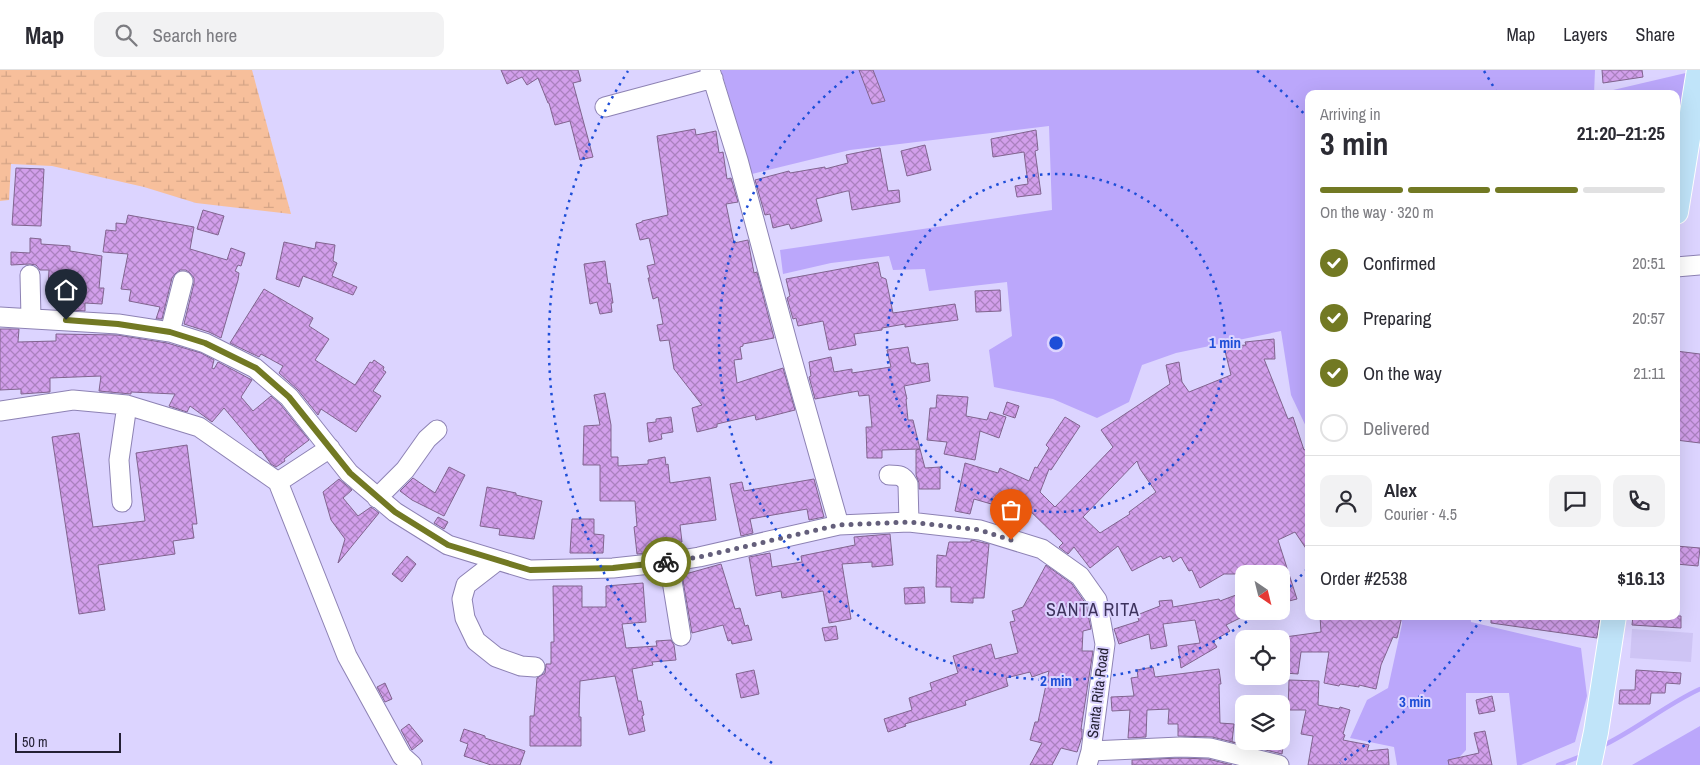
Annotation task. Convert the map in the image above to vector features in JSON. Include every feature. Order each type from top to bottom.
[{"type":"main road","points":[[1680,187],[1699,70]]},
{"type":"main road","points":[[1589,765],[1613,620]]},
{"type":"street","points":[[605,107],[712,74],[738,160],[839,525]]},
{"type":"street","points":[[1680,267],[1700,265]]},
{"type":"street","points":[[30,275],[31,318]]},
{"type":"street","points":[[170,332],[183,281]]},
{"type":"street","name":"Santa Rita Road","points":[[0,317],[118,324],[170,332],[205,343],[256,368],[289,397],[350,473],[395,512],[448,545],[530,570],[613,568],[669,562],[839,525],[909,522],[980,530],[1042,549],[1080,576],[1097,600],[1106,644],[1089,758]]},
{"type":"street","points":[[0,411],[73,400],[127,405],[199,427],[278,482],[347,656],[402,756],[412,765]]},
{"type":"street","points":[[122,502],[119,460],[127,405]]},
{"type":"street","points":[[377,498],[405,470],[437,430]]},
{"type":"street","points":[[278,482],[330,448]]},
{"type":"street","points":[[889,475],[900,475],[908,484],[909,522]]},
{"type":"street","points":[[497,561],[466,585],[462,599],[465,618],[476,641],[496,656],[521,666],[535,667]]},
{"type":"street","points":[[669,562],[681,636]]},
{"type":"street","points":[[1089,758],[1180,748],[1210,748],[1280,765]]},
{"type":"shaded area","points":[[721,70],[1595,70],[1594,90],[1305,90],[1305,425],[1291,395],[1281,331],[1176,353],[1142,365],[1129,402],[1097,418],[1053,399],[994,387],[989,350],[1012,336],[1007,282],[929,291],[925,269],[893,270],[889,256],[831,263],[783,274],[780,250],[1052,210],[1049,126],[850,150],[752,174]]},
{"type":"shaded area","points":[[1690,72],[1680,143],[1680,90],[1613,90]]},
{"type":"shaded area","points":[[1402,620],[1471,620],[1471,622],[1581,648],[1587,696],[1575,742],[1517,765],[1509,693],[1466,693],[1466,750],[1452,765],[1397,765],[1394,747],[1350,738],[1367,700],[1388,688]]},
{"type":"shaded area","points":[[1632,629],[1693,633],[1691,662],[1630,658]]},
{"type":"shaded area","points":[[1700,726],[1700,765],[1632,765]]},
{"type":"green space","points":[[0,70],[252,70],[291,214],[196,203],[144,187],[52,166],[11,164],[9,200],[0,201]]},
{"type":"building","points":[[501,70],[578,70],[581,81],[573,83],[593,157],[580,160],[570,121],[555,125],[549,103],[538,78],[527,85],[522,77],[507,84]]},
{"type":"building","points":[[859,70],[873,70],[885,101],[872,104]]},
{"type":"building","points":[[1602,70],[1642,70],[1643,77],[1603,83]]},
{"type":"building","points":[[695,129],[696,135],[716,131],[719,153],[723,152],[727,179],[731,178],[738,202],[726,204],[734,243],[748,240],[754,273],[757,272],[774,338],[743,344],[740,347],[742,359],[734,360],[737,383],[783,368],[795,410],[756,420],[755,415],[717,424],[717,427],[697,432],[692,408],[702,405],[674,369],[669,340],[660,341],[657,325],[663,324],[658,297],[653,299],[647,266],[655,264],[649,238],[640,240],[636,224],[668,215],[657,136]]},
{"type":"building","points":[[1036,130],[1038,150],[1035,151],[1041,194],[1017,197],[1015,186],[1028,184],[1024,152],[993,157],[991,139]]},
{"type":"building","points":[[925,145],[931,170],[907,176],[901,151]]},
{"type":"building","points":[[880,148],[888,191],[899,190],[900,202],[852,210],[849,191],[847,191],[816,199],[822,221],[791,229],[789,224],[773,228],[770,214],[765,215],[755,180],[789,171],[790,173],[825,167],[825,169],[848,163],[846,155]]},
{"type":"building","points":[[16,168],[44,169],[41,226],[12,225]]},
{"type":"building","points":[[203,210],[224,216],[218,235],[197,229]]},
{"type":"building","points":[[128,215],[194,227],[190,249],[227,260],[231,248],[245,253],[241,266],[238,265],[235,271],[239,273],[238,280],[221,338],[184,324],[194,283],[194,278],[186,270],[180,270],[172,278],[162,319],[156,319],[160,307],[129,301],[131,290],[121,289],[128,254],[103,252],[106,230],[116,231],[116,223],[126,224]]},
{"type":"building","points":[[30,238],[41,239],[41,244],[70,246],[70,251],[102,256],[99,288],[104,288],[102,304],[85,303],[85,311],[59,309],[61,287],[48,287],[49,270],[40,270],[36,265],[30,264],[11,265],[11,252],[30,253]]},
{"type":"building","points":[[284,242],[315,249],[316,242],[335,245],[333,261],[337,263],[332,276],[357,287],[353,295],[303,276],[299,287],[276,279]]},
{"type":"building","points":[[605,261],[613,303],[611,303],[612,312],[600,314],[597,302],[590,304],[584,264]]},
{"type":"building","points":[[878,262],[881,277],[886,279],[893,313],[955,304],[958,320],[905,327],[905,324],[854,334],[856,345],[829,350],[823,321],[798,326],[796,318],[793,319],[787,298],[790,296],[786,279]]},
{"type":"building","points":[[264,289],[313,318],[309,326],[329,339],[315,360],[355,385],[370,362],[372,363],[374,360],[384,367],[383,370],[386,372],[373,391],[381,396],[356,432],[321,409],[318,415],[298,390],[279,373],[283,366],[261,354],[259,357],[230,343]]},
{"type":"building","points":[[1000,290],[1001,311],[976,312],[975,291]]},
{"type":"building","points":[[0,329],[19,329],[18,342],[56,341],[56,334],[117,335],[167,343],[201,353],[214,360],[212,368],[214,369],[218,362],[252,380],[241,397],[253,411],[271,396],[281,405],[309,440],[276,467],[271,464],[224,408],[212,422],[190,406],[187,412],[169,406],[175,394],[131,392],[131,394],[99,391],[101,376],[50,378],[50,392],[21,394],[21,389],[0,390]]},
{"type":"building","points":[[1274,339],[1275,359],[1264,359],[1288,419],[1293,417],[1305,450],[1305,547],[1295,532],[1278,540],[1286,565],[1235,565],[1235,574],[1224,574],[1200,588],[1192,570],[1189,571],[1181,557],[1173,562],[1170,556],[1163,559],[1161,556],[1132,571],[1118,546],[1090,568],[1074,547],[1068,554],[1059,547],[1063,543],[1022,503],[1013,528],[999,524],[1005,508],[974,499],[970,514],[955,511],[965,463],[998,473],[1000,468],[1029,481],[1035,467],[1037,468],[1049,448],[1046,445],[1065,417],[1080,426],[1051,470],[1049,469],[1040,492],[1055,507],[1113,447],[1101,430],[1170,384],[1166,365],[1179,362],[1182,382],[1189,392],[1231,375],[1224,347],[1246,345],[1245,342]],"holes":[[[1137,461],[1140,469],[1156,492],[1129,512],[1130,514],[1100,533],[1083,517]]]},
{"type":"building","points":[[908,347],[911,363],[916,365],[928,363],[930,381],[904,386],[908,420],[913,420],[920,449],[882,450],[882,458],[867,458],[866,427],[872,427],[869,395],[859,396],[858,391],[815,399],[809,377],[811,376],[809,362],[831,357],[834,372],[852,369],[852,373],[891,367],[887,350]]},
{"type":"building","points":[[1680,352],[1700,354],[1700,443],[1680,440]]},
{"type":"building","points":[[605,393],[611,425],[611,457],[618,457],[618,466],[648,464],[648,460],[665,457],[666,465],[668,464],[670,483],[710,477],[716,520],[680,525],[682,542],[649,546],[650,553],[637,554],[634,527],[637,526],[635,501],[600,501],[600,465],[583,465],[584,426],[600,425],[594,395]]},
{"type":"building","points":[[937,395],[968,397],[966,416],[987,420],[990,412],[1006,417],[999,438],[980,431],[975,460],[944,454],[947,442],[927,440],[930,408],[936,408]]},
{"type":"building","points":[[1007,402],[1019,406],[1015,418],[1003,414]]},
{"type":"building","points":[[671,417],[673,432],[661,434],[662,439],[649,442],[647,423],[656,422],[656,419]]},
{"type":"building","points":[[79,433],[93,527],[145,521],[136,453],[187,445],[197,524],[192,524],[194,538],[173,541],[175,554],[98,565],[105,610],[79,614],[52,437]]},
{"type":"building","points":[[920,449],[925,468],[940,467],[940,489],[919,489],[916,475],[916,450]]},
{"type":"building","points":[[449,467],[465,475],[444,516],[412,500],[400,491],[413,478],[435,493]]},
{"type":"building","points":[[339,479],[352,490],[343,498],[358,516],[371,507],[379,513],[338,563],[345,539],[331,520],[323,492]]},
{"type":"building","points":[[814,479],[824,517],[809,520],[807,509],[750,519],[753,533],[741,536],[730,484],[742,482],[744,491]]},
{"type":"building","points":[[487,487],[542,501],[534,539],[499,535],[500,529],[480,526]]},
{"type":"building","points":[[438,517],[448,522],[444,529],[434,523]]},
{"type":"building","points":[[572,519],[594,519],[594,534],[604,535],[603,553],[570,553]]},
{"type":"building","points":[[890,534],[893,565],[872,567],[872,562],[842,564],[851,619],[829,623],[823,591],[782,598],[781,591],[756,596],[749,557],[770,553],[772,567],[802,562],[801,556],[855,545],[854,537]]},
{"type":"building","points":[[971,540],[989,544],[984,598],[973,598],[973,603],[951,602],[951,587],[936,587],[937,555],[946,556],[949,542],[971,542]]},
{"type":"building","points":[[1680,546],[1700,548],[1698,566],[1680,564]]},
{"type":"building","points":[[407,556],[416,564],[402,582],[392,574]]},
{"type":"building","points":[[721,564],[735,609],[740,608],[745,626],[748,625],[752,640],[732,644],[731,640],[728,641],[723,625],[692,633],[682,575]]},
{"type":"building","points":[[1046,565],[1072,584],[1086,604],[1091,629],[1083,631],[1082,651],[1093,651],[1081,729],[1082,737],[1077,752],[1061,748],[1052,765],[1030,765],[1042,743],[1030,740],[1035,722],[1038,722],[1049,671],[1032,677],[1030,672],[1006,678],[1008,686],[965,701],[966,705],[905,724],[906,726],[888,732],[884,719],[912,710],[909,698],[932,690],[930,683],[958,673],[953,656],[991,644],[995,659],[1018,653],[1010,622],[1015,621],[1012,611],[1023,607]]},
{"type":"building","points":[[1290,577],[1297,599],[1290,601]]},
{"type":"building","points":[[643,583],[646,622],[622,624],[626,648],[657,646],[656,641],[671,640],[674,645],[676,660],[652,662],[653,665],[632,669],[638,701],[641,701],[644,715],[642,716],[645,731],[629,735],[615,676],[580,681],[579,717],[581,717],[581,746],[530,746],[530,716],[534,716],[537,678],[545,673],[546,664],[551,664],[551,642],[554,642],[553,586],[582,586],[582,607],[606,607],[606,586]]},
{"type":"building","points":[[924,587],[925,603],[905,604],[904,588]]},
{"type":"building","points":[[1235,595],[1236,620],[1226,625],[1230,631],[1213,641],[1217,647],[1181,668],[1178,646],[1200,643],[1195,620],[1163,624],[1167,646],[1151,649],[1149,634],[1119,644],[1114,629],[1139,621],[1137,615],[1160,606],[1159,601],[1172,600],[1173,607],[1219,599],[1220,601]]},
{"type":"building","points":[[1681,616],[1681,628],[1632,625],[1633,620],[1680,620]]},
{"type":"building","points":[[1320,620],[1401,620],[1397,638],[1393,637],[1381,665],[1376,689],[1359,685],[1359,687],[1340,684],[1339,686],[1324,683],[1329,652],[1301,652],[1298,674],[1290,673],[1290,636],[1321,632]]},
{"type":"building","points":[[1491,620],[1599,620],[1597,638],[1491,623]]},
{"type":"building","points":[[836,626],[838,639],[825,641],[822,628]]},
{"type":"building","points":[[1153,667],[1155,677],[1219,669],[1221,684],[1219,684],[1220,723],[1234,724],[1232,742],[1212,737],[1178,736],[1178,724],[1168,724],[1169,709],[1147,710],[1146,737],[1128,738],[1130,710],[1112,711],[1111,697],[1134,696],[1131,678],[1138,677],[1137,670]]},
{"type":"building","points":[[754,670],[759,694],[741,698],[736,674]]},
{"type":"building","points":[[1636,670],[1681,673],[1680,684],[1666,683],[1665,693],[1651,693],[1650,704],[1619,704],[1620,690],[1635,690]]},
{"type":"building","points":[[1290,680],[1319,681],[1318,705],[1350,710],[1343,740],[1369,745],[1367,751],[1388,749],[1389,765],[1308,765],[1313,736],[1301,734],[1306,710],[1290,710],[1288,695]]},
{"type":"building","points":[[385,683],[392,699],[385,702],[377,687]]},
{"type":"building","points":[[1492,696],[1495,711],[1479,714],[1476,700]]},
{"type":"building","points":[[409,724],[423,741],[412,750],[401,730]]},
{"type":"building","points":[[464,729],[525,751],[520,765],[491,765],[464,756],[468,744],[460,741]]},
{"type":"building","points":[[1485,731],[1492,765],[1449,765],[1448,760],[1479,753],[1474,733]]},
{"type":"building","points":[[1266,750],[1283,750],[1282,754]]},
{"type":"building","points":[[1208,759],[1232,765],[1132,765],[1132,760]]},
{"type":"waterway","points":[[1600,747],[1700,689]]},
{"type":"waterway","points":[[1558,765],[1584,755]]},
{"type":"way so far","points":[[666,562],[699,557],[839,525],[909,522],[980,530],[1011,540]]},
{"type":"district","name":"SANTA RITA","points":[[1093,610]]},
{"type":"route","points":[[66,320],[118,324],[170,332],[205,343],[256,368],[289,397],[350,473],[377,498],[395,512],[448,545],[530,570],[613,568],[666,562]]}]
